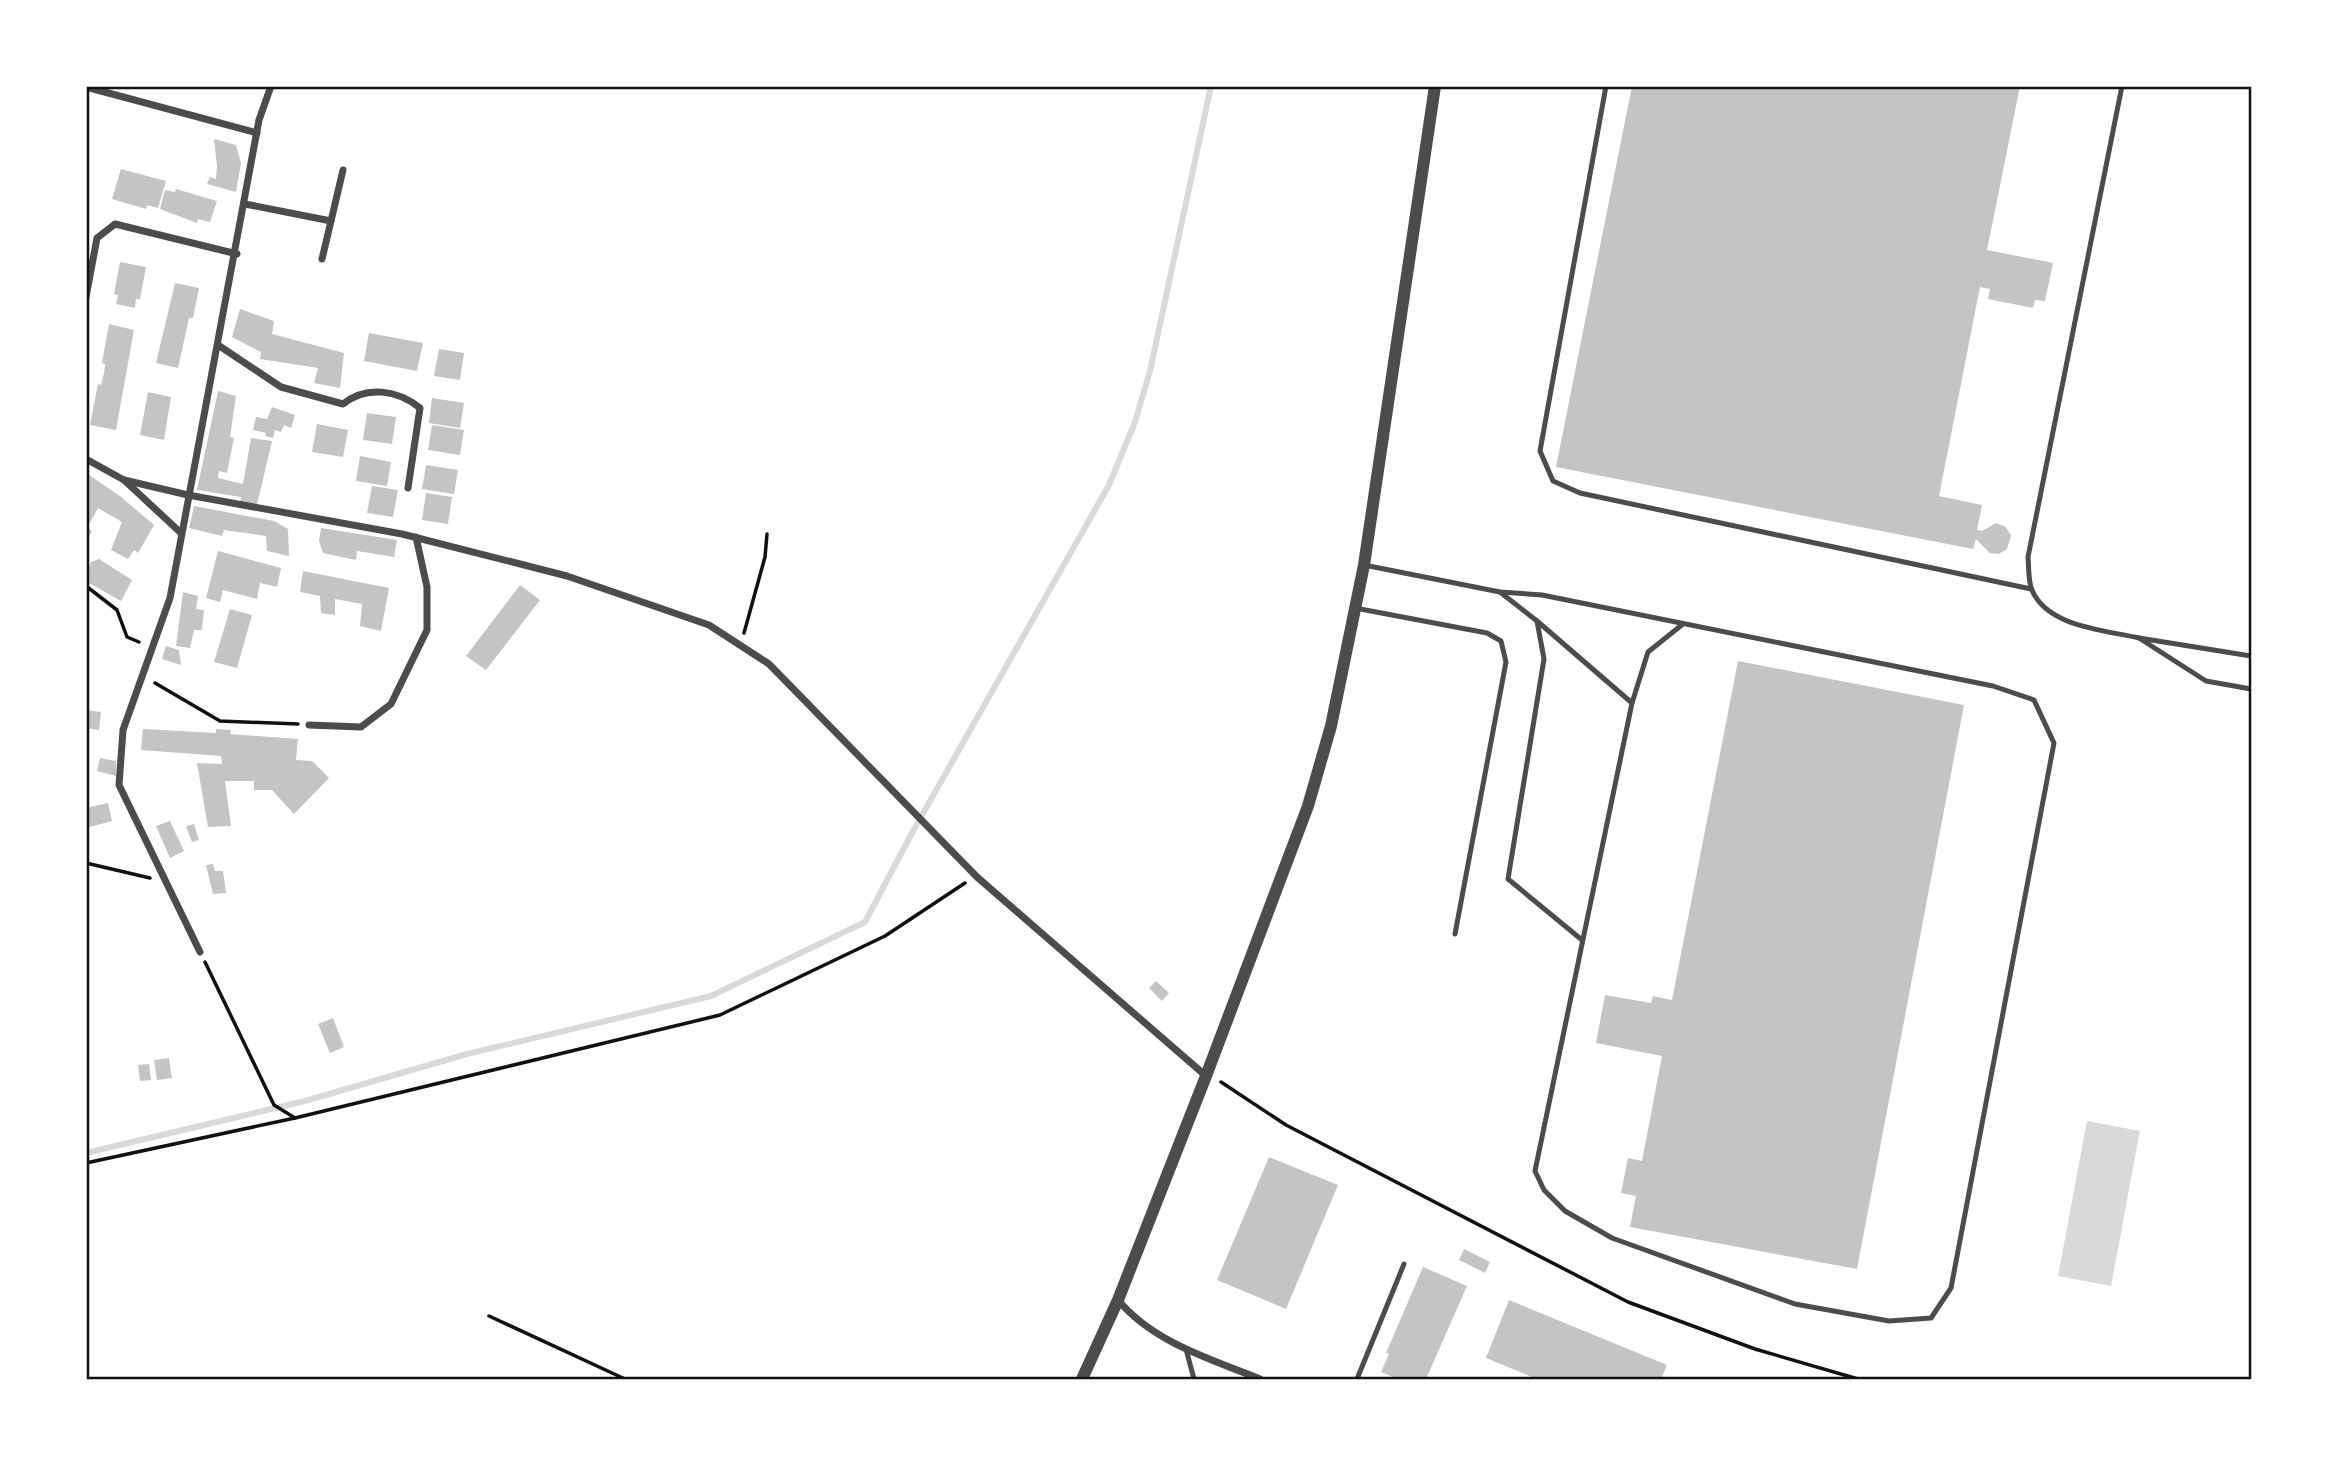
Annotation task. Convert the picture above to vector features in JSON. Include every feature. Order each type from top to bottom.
[{"type":"street","points":[[86,86],[257,133]]},
{"type":"street","points":[[200,952],[119,785],[123,730],[170,598],[237,254],[257,133],[271,86]]},
{"type":"street","points":[[1082,1379],[1118,1300],[1206,1076],[1308,806],[1331,726],[1364,565],[1435,86]]},
{"type":"street","points":[[322,259],[343,170]]},
{"type":"street","points":[[245,204],[331,221]]},
{"type":"street","points":[[86,297],[97,238],[115,224],[237,254]]},
{"type":"street","points":[[218,345],[281,387],[294,391],[344,404],[355,394],[382,391],[408,398],[420,408],[408,488]]},
{"type":"street","points":[[86,459],[124,480],[181,533]]},
{"type":"street","points":[[124,480],[188,495],[416,537],[567,576],[709,625],[769,664],[977,877],[1206,1076]]},
{"type":"street","points":[[309,725],[361,727],[391,704],[427,630],[427,587],[416,537]]},
{"type":"street","points":[[1118,1300],[1153,1331],[1186,1349],[1260,1379]]},
{"type":"lane","points":[[1606,86],[1539,451],[1553,481],[1580,494],[2031,589]]},
{"type":"lane","points":[[2122,86],[2028,557],[2031,589],[2043,608],[2071,622],[2139,638],[2251,656]]},
{"type":"lane","points":[[1364,565],[1500,592],[1542,595],[1993,686],[2034,700],[2054,743],[1951,1288],[1931,1318],[1889,1321],[1795,1304],[1612,1238],[1565,1211],[1544,1190],[1535,1171],[1632,703],[1648,652],[1683,624]]},
{"type":"lane","points":[[1500,592],[1538,621],[1632,703]]},
{"type":"lane","points":[[1356,608],[1487,633],[1501,641],[1506,662],[1455,934]]},
{"type":"lane","points":[[1538,621],[1544,659],[1508,879],[1582,940]]},
{"type":"lane","points":[[2139,638],[2206,681],[2251,689]]},
{"type":"lane","points":[[1357,1379],[1404,1264]]},
{"type":"lane","points":[[1186,1349],[1194,1379]]},
{"type":"path","points":[[741,645],[765,557],[767,534]]},
{"type":"path","points":[[86,586],[117,610],[127,637]]},
{"type":"path","points":[[150,681],[220,721],[309,725]]},
{"type":"path","points":[[86,863],[166,881]]},
{"type":"path","points":[[86,1163],[295,1118],[720,1015],[885,936],[977,877]]},
{"type":"path","points":[[200,952],[274,1105],[295,1118]]},
{"type":"path","points":[[1206,1076],[1230,1086],[1258,1109],[1286,1125],[1629,1302],[1755,1349],[1858,1379]]},
{"type":"path","points":[[489,1316],[625,1379]]},
{"type":"shaded area","points":[[2087,1121],[2140,1131],[2111,1286],[2058,1276]]},
{"type":"building","points":[[1632,86],[2020,86],[1987,250],[2053,263],[2045,301],[2035,300],[2033,308],[1988,299],[1990,289],[1980,287],[1939,496],[1982,505],[1977,530],[1982,531],[1996,523],[2006,527],[2011,536],[2007,549],[1999,554],[1990,553],[1976,539],[1973,549],[1556,467]]},
{"type":"building","points":[[214,139],[236,145],[241,163],[236,192],[207,184],[210,177],[216,179]]},
{"type":"building","points":[[121,169],[166,181],[158,208],[147,205],[146,209],[112,199]]},
{"type":"building","points":[[176,189],[217,201],[210,222],[198,219],[197,223],[160,209],[165,190],[175,192]]},
{"type":"building","points":[[120,262],[146,267],[140,299],[136,299],[135,308],[116,304],[118,295],[114,294]]},
{"type":"building","points":[[175,283],[199,288],[178,368],[156,363]]},
{"type":"building","points":[[240,309],[274,321],[272,334],[344,353],[340,388],[314,383],[318,368],[260,359],[261,352],[232,337]]},
{"type":"building","points":[[109,324],[134,330],[116,430],[90,425],[98,384],[101,385],[104,373],[105,364],[102,363]]},
{"type":"building","points":[[369,333],[423,343],[417,371],[364,361]]},
{"type":"building","points":[[439,349],[464,353],[460,380],[434,376]]},
{"type":"building","points":[[218,391],[236,396],[230,437],[234,438],[227,473],[219,471],[218,478],[243,484],[251,438],[272,441],[257,505],[240,502],[241,497],[197,490]]},
{"type":"building","points":[[148,392],[171,397],[164,440],[140,435]]},
{"type":"building","points":[[432,398],[464,403],[460,428],[429,423]]},
{"type":"building","points":[[272,407],[295,415],[291,428],[284,425],[281,432],[275,430],[273,438],[253,430],[256,417],[267,419]]},
{"type":"building","points":[[367,413],[396,417],[392,444],[363,440]]},
{"type":"building","points":[[317,424],[348,430],[343,457],[312,452]]},
{"type":"building","points":[[432,425],[464,430],[460,455],[428,450]]},
{"type":"building","points":[[360,456],[391,462],[387,486],[356,481]]},
{"type":"building","points":[[426,465],[458,470],[454,494],[422,489]]},
{"type":"building","points":[[89,475],[120,496],[154,525],[138,553],[134,550],[128,559],[111,550],[122,522],[98,508],[87,528],[92,531],[86,542],[86,480]]},
{"type":"building","points":[[372,486],[398,490],[393,517],[367,513]]},
{"type":"building","points":[[426,493],[452,497],[448,524],[422,520]]},
{"type":"building","points":[[194,506],[274,521],[288,529],[289,556],[267,551],[266,536],[224,530],[222,536],[189,528]]},
{"type":"building","points":[[321,528],[397,540],[394,557],[357,551],[356,560],[323,553],[319,541]]},
{"type":"building","points":[[218,551],[281,568],[277,587],[260,583],[257,599],[223,590],[220,602],[206,598]]},
{"type":"building","points":[[99,559],[132,580],[121,601],[87,582],[86,574],[91,562]]},
{"type":"building","points":[[303,571],[389,588],[381,631],[360,626],[362,604],[335,599],[335,615],[321,613],[320,596],[300,592]]},
{"type":"building","points":[[520,585],[540,600],[486,670],[466,656]]},
{"type":"building","points":[[183,592],[198,596],[196,609],[204,610],[202,630],[194,630],[190,648],[176,646]]},
{"type":"building","points":[[230,609],[252,615],[237,668],[214,662]]},
{"type":"building","points":[[166,646],[179,650],[181,665],[162,659]]},
{"type":"building","points":[[1738,661],[1964,705],[1857,1269],[1630,1227],[1636,1196],[1621,1193],[1628,1158],[1642,1161],[1662,1056],[1596,1043],[1605,995],[1651,1003],[1653,996],[1672,1000]]},
{"type":"building","points":[[86,710],[101,712],[99,730],[86,728]]},
{"type":"building","points":[[143,729],[216,733],[216,729],[231,730],[230,734],[298,739],[296,760],[312,761],[329,778],[294,814],[272,790],[254,790],[254,781],[225,781],[231,826],[208,827],[197,763],[222,764],[221,756],[141,750]]},
{"type":"building","points":[[100,758],[116,761],[116,776],[97,771]]},
{"type":"building","points":[[108,803],[112,821],[86,828],[86,808]]},
{"type":"building","points":[[170,821],[184,851],[170,858],[156,826]]},
{"type":"building","points":[[194,824],[199,840],[192,842],[186,826]]},
{"type":"building","points":[[213,864],[215,871],[223,871],[226,893],[213,894],[206,865]]},
{"type":"building","points":[[1156,981],[1169,993],[1162,1001],[1149,988]]},
{"type":"building","points":[[333,1018],[344,1047],[330,1053],[318,1024]]},
{"type":"building","points":[[169,1058],[172,1078],[157,1080],[154,1060]]},
{"type":"building","points":[[149,1064],[151,1080],[140,1081],[138,1065]]},
{"type":"building","points":[[1269,1157],[1338,1185],[1286,1309],[1217,1280]]},
{"type":"building","points":[[1464,1249],[1490,1262],[1485,1273],[1459,1260]]},
{"type":"building","points":[[1423,1267],[1467,1286],[1426,1379],[1398,1379],[1381,1372],[1389,1354],[1386,1353]]},
{"type":"building","points":[[1509,1300],[1667,1365],[1661,1379],[1537,1379],[1486,1358]]},
{"type":"waterway","points":[[86,1153],[305,1101],[467,1054],[711,996],[865,922],[913,831],[1109,485],[1135,422],[1150,371],[1211,86]]}]
